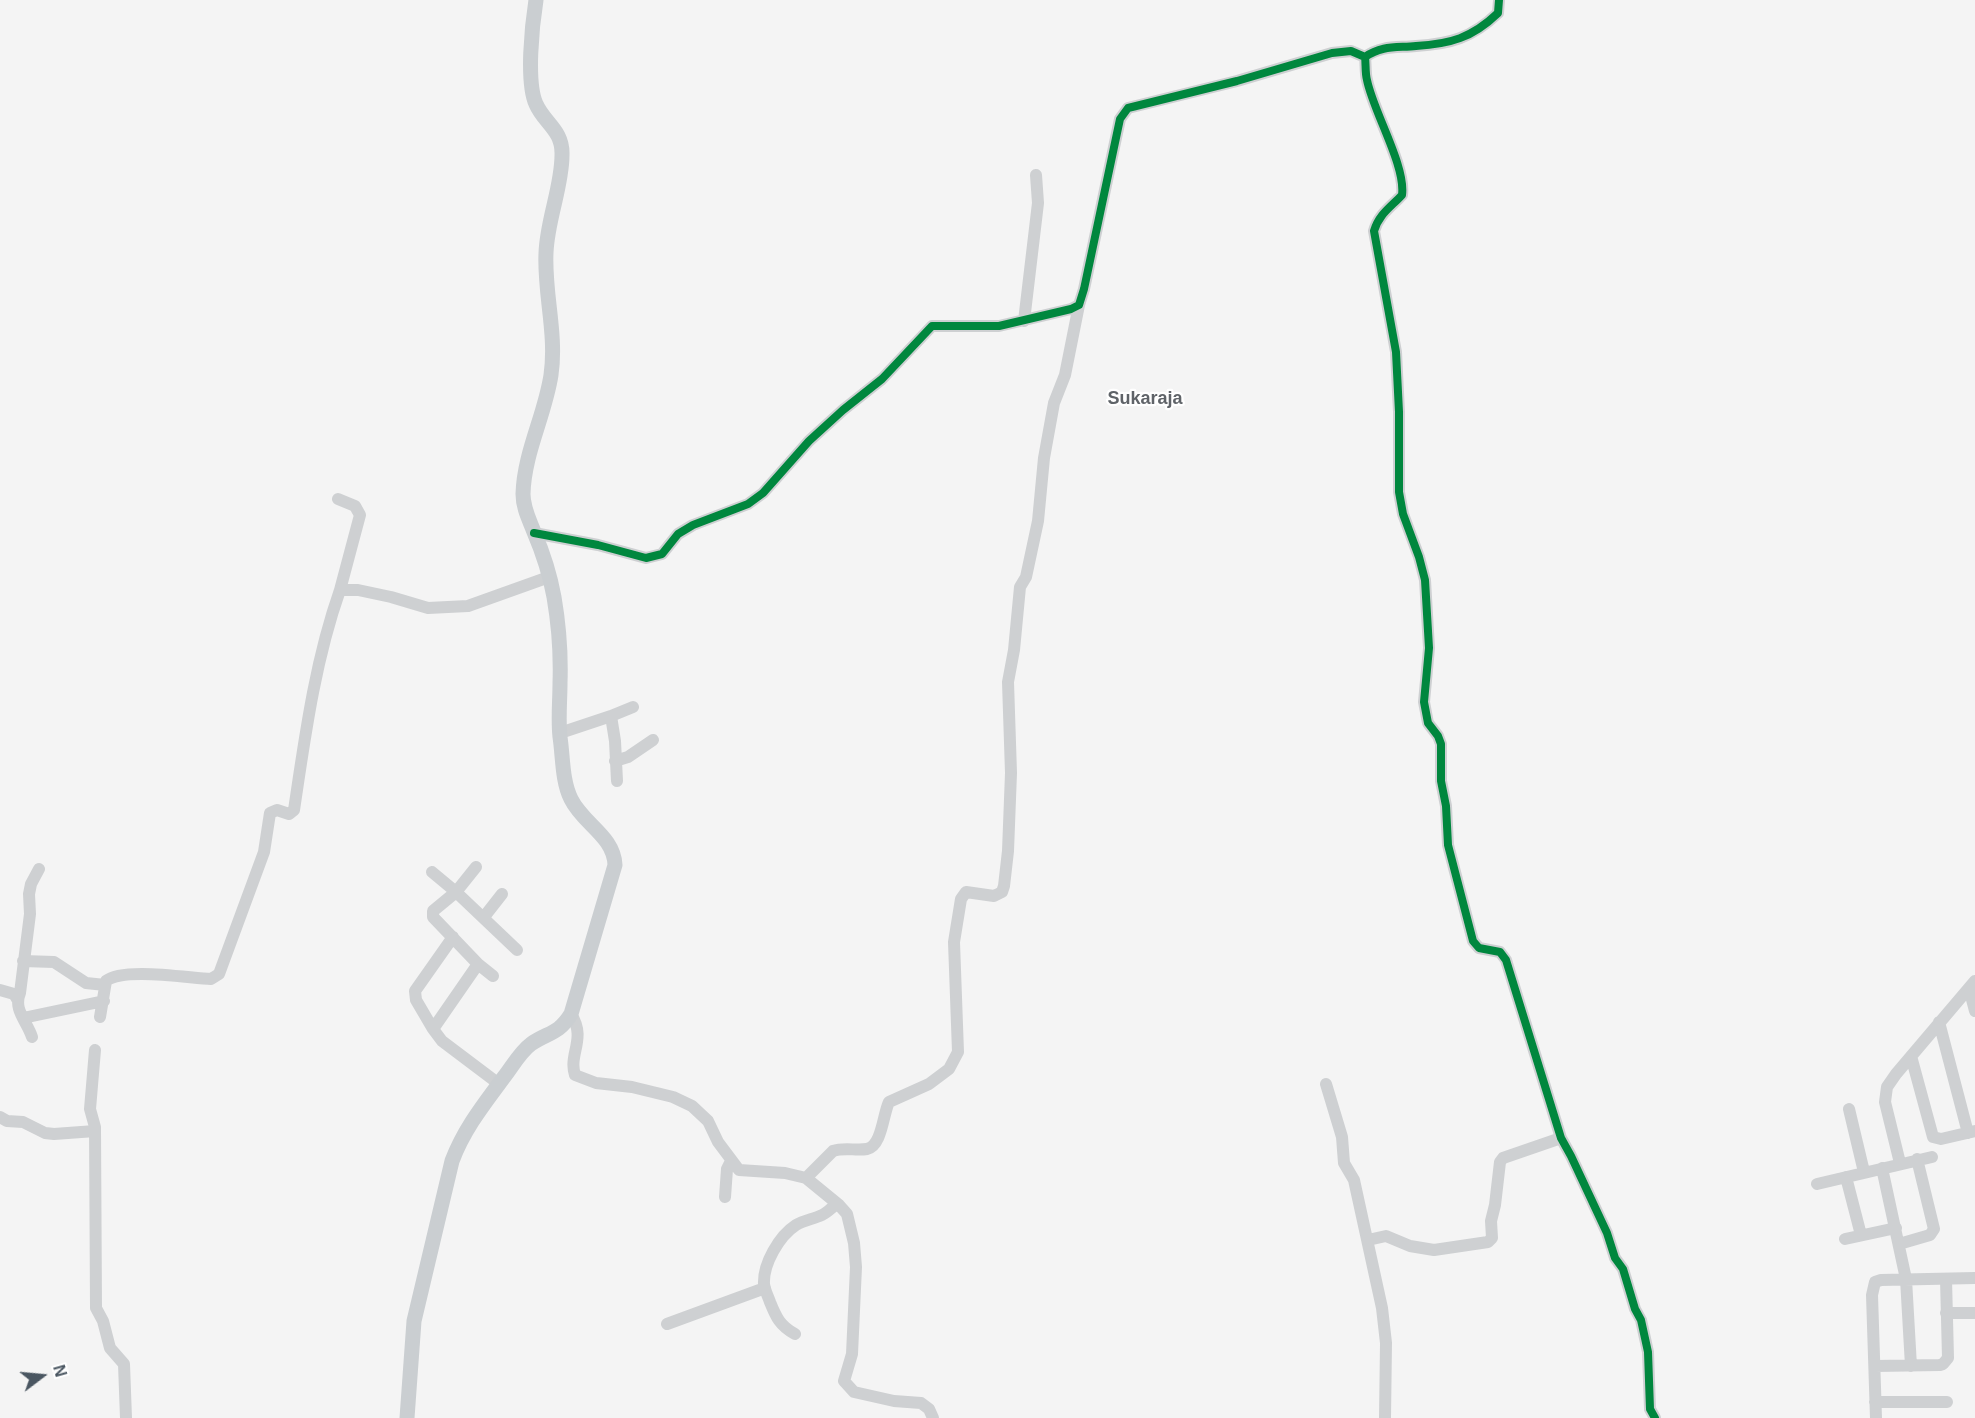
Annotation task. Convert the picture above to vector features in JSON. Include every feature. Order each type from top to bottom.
[{"type":"main road","points":[[407,1418],[414,1321],[452,1161],[460,1140],[484,1102],[531,1045],[553,1034],[565,1024],[571,1014],[615,865],[615,854],[571,800],[567,788],[560,733],[559,628],[549,578],[525,513],[523,486],[551,375],[553,353],[546,255],[548,229],[562,154],[560,139],[536,104],[533,91],[531,58],[536,0]]},
{"type":"street","points":[[1365,57],[1374,50],[1389,47],[1416,46],[1460,39],[1478,31],[1498,14],[1499,0]]},
{"type":"street","points":[[806,1178],[833,1151],[868,1149],[874,1146],[878,1140],[889,1102],[929,1084],[949,1069],[958,1052],[954,942],[961,899],[966,892],[994,896],[1004,886],[1008,852],[1011,773],[1008,682],[1014,650],[1020,587],[1026,578],[1038,521],[1044,458],[1054,403],[1065,375],[1120,119],[1128,108],[1237,81],[1332,53],[1351,51],[1365,57]]},
{"type":"street","points":[[1365,57],[1366,79],[1399,171],[1403,189],[1402,195],[1388,206],[1374,231],[1396,352],[1399,492],[1403,514],[1425,580],[1429,648],[1424,702],[1428,723],[1441,744],[1441,781],[1447,817],[1448,845],[1475,945],[1482,949],[1500,952],[1506,960],[1561,1138],[1607,1233],[1615,1258],[1623,1269],[1635,1309],[1641,1320],[1647,1352],[1650,1409],[1654,1418]]},
{"type":"street","points":[[1024,321],[1038,203],[1036,175]]},
{"type":"street","points":[[534,533],[597,545],[646,558],[655,557],[662,554],[678,534],[693,525],[748,504],[763,493],[809,441],[882,379],[932,326],[999,326],[1071,309],[1079,305]]},
{"type":"street","points":[[100,1017],[108,978],[126,974],[211,979],[219,974],[264,852],[270,813],[277,810],[289,814],[294,810],[314,688],[360,515],[355,506],[338,499]]},
{"type":"street","points":[[340,590],[358,590],[428,608],[468,606],[549,578]]},
{"type":"street","points":[[560,733],[633,707]]},
{"type":"street","points":[[611,716],[615,741],[616,781]]},
{"type":"street","points":[[615,760],[628,757],[653,740]]},
{"type":"street","points":[[476,867],[456,892],[434,909],[432,914],[478,964],[493,976]]},
{"type":"street","points":[[17,999],[20,993],[30,914],[29,894],[31,884],[39,870]]},
{"type":"street","points":[[432,872],[484,917],[517,950]]},
{"type":"street","points":[[484,917],[502,894]]},
{"type":"street","points":[[453,937],[415,991],[416,1000],[442,1041],[499,1084]]},
{"type":"street","points":[[23,961],[54,962],[86,983],[105,984]]},
{"type":"street","points":[[433,1029],[478,964]]},
{"type":"street","points":[[1972,985],[1975,1011]]},
{"type":"street","points":[[1900,1163],[1884,1095],[1892,1080],[1911,1056],[1972,985]]},
{"type":"street","points":[[0,990],[14,994],[22,1018],[32,1037]]},
{"type":"street","points":[[22,1018],[104,1001]]},
{"type":"street","points":[[571,1014],[578,1024],[577,1050],[572,1065],[575,1075],[596,1083],[632,1087],[673,1097],[692,1106],[708,1121],[718,1142],[739,1170],[786,1173],[806,1178],[847,1214],[854,1243],[856,1267],[852,1354],[844,1381],[854,1392],[894,1401],[921,1403],[930,1408],[933,1418]]},
{"type":"street","points":[[1911,1056],[1933,1137],[1941,1139],[1972,1132],[1939,1022]]},
{"type":"street","points":[[95,1050],[90,1109],[95,1123],[96,1308],[103,1321],[110,1348],[124,1364],[126,1418]]},
{"type":"street","points":[[1326,1084],[1342,1137],[1344,1163],[1354,1180],[1382,1308],[1386,1343],[1385,1418]]},
{"type":"street","points":[[1850,1109],[1864,1172]]},
{"type":"street","points":[[0,1117],[6,1121],[23,1122],[45,1133],[55,1135],[95,1131]]},
{"type":"street","points":[[1368,1240],[1386,1236],[1410,1246],[1434,1250],[1488,1242],[1492,1239],[1491,1221],[1500,1162],[1503,1158],[1561,1138]]},
{"type":"street","points":[[1817,1184],[1932,1156]]},
{"type":"street","points":[[1899,1244],[1930,1235],[1934,1229],[1917,1159]]},
{"type":"street","points":[[725,1197],[727,1169],[731,1161]]},
{"type":"street","points":[[1882,1168],[1906,1279],[1911,1366]]},
{"type":"street","points":[[1846,1177],[1861,1235]]},
{"type":"street","points":[[795,1334],[785,1329],[780,1323],[765,1288],[769,1262],[785,1234],[796,1225],[822,1215],[837,1204]]},
{"type":"street","points":[[1845,1239],[1896,1228]]},
{"type":"street","points":[[1876,1418],[1872,1287],[1875,1282],[1975,1278]]},
{"type":"street","points":[[1875,1366],[1940,1365],[1946,1362],[1948,1358],[1946,1279]]},
{"type":"street","points":[[667,1324],[765,1288]]},
{"type":"street","points":[[1946,1313],[1975,1313]]},
{"type":"street","points":[[1875,1402],[1947,1402]]},
{"type":"cycle path","points":[[1499,0],[1498,13],[1470,34],[1440,44],[1384,49],[1365,57],[1370,93],[1394,154],[1402,183],[1402,195],[1382,215],[1374,231],[1396,352],[1399,492],[1403,514],[1425,580],[1429,648],[1424,702],[1428,723],[1441,744],[1441,781],[1446,806],[1448,845],[1473,941],[1479,948],[1500,952],[1506,960],[1561,1138],[1607,1233],[1615,1258],[1623,1269],[1635,1309],[1641,1320],[1648,1352],[1650,1409],[1655,1418]]},
{"type":"cycle path","points":[[534,533],[598,545],[646,558],[662,554],[678,534],[693,525],[748,504],[763,493],[809,441],[882,379],[932,326],[999,326],[1071,309],[1079,305],[1120,119],[1128,108],[1237,81],[1332,53],[1351,51],[1365,57]]},
{"type":"district","name":"Sukaraja","points":[[1145,399]]}]
